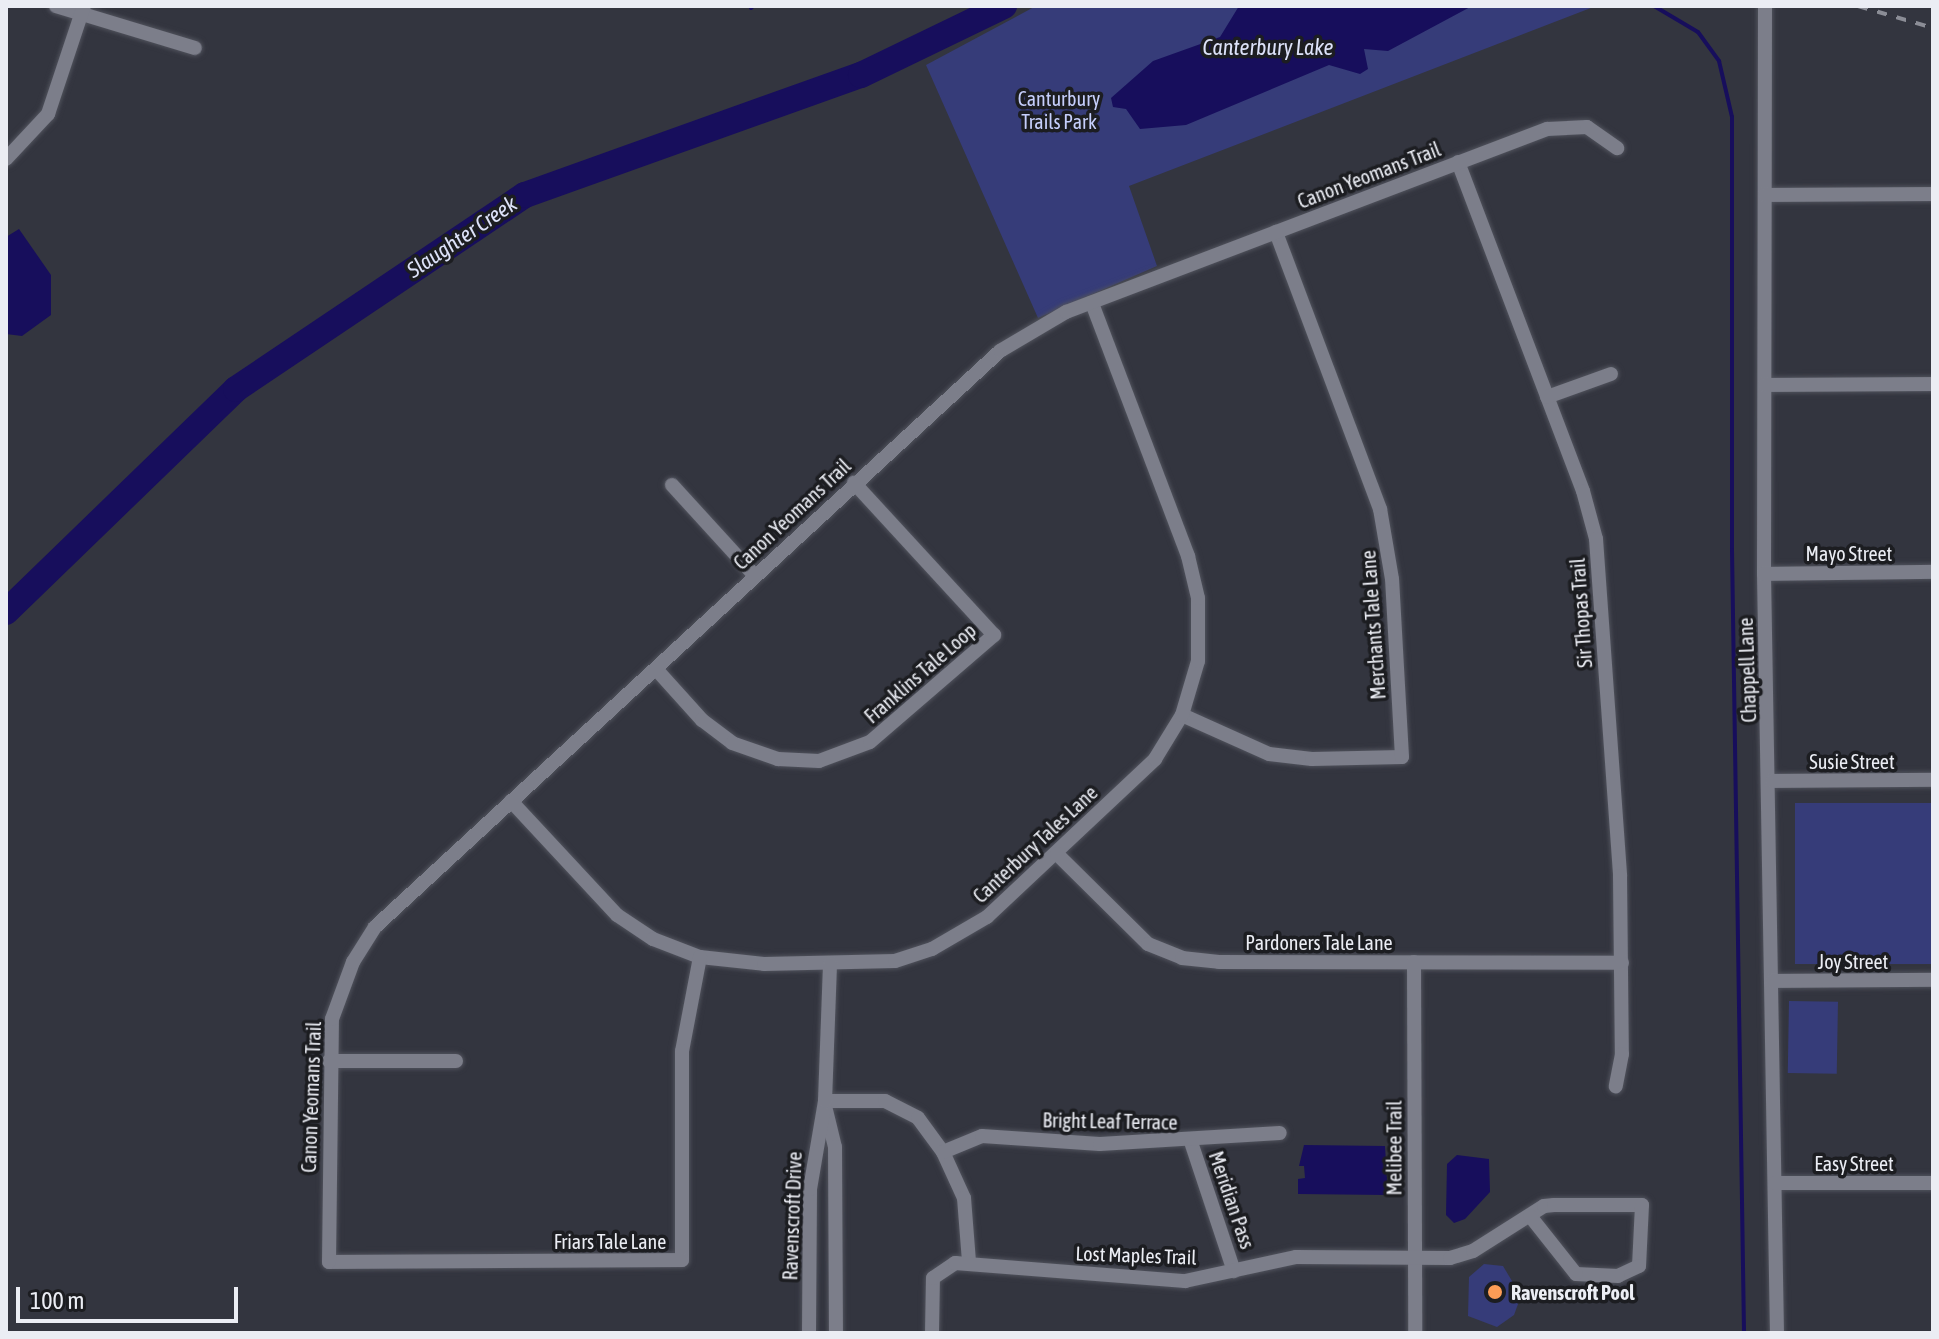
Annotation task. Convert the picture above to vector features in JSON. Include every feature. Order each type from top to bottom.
[{"type":"street","points":[[56,6],[82,10],[195,48]]},
{"type":"street","name":"Chappell Lane","points":[[1765,6],[1764,574],[1772,781],[1777,1333]]},
{"type":"street","points":[[6,159],[35,132],[54,103],[82,10]]},
{"type":"street","name":"Canon Yeomans Trail","points":[[329,1262],[329,1061],[337,1001],[364,944],[390,912],[1000,351],[1051,318],[1458,162],[1564,126],[1599,131],[1617,148]]},
{"type":"street","name":"Sir Thopas Trail","points":[[1458,162],[1547,397],[1596,539],[1622,963],[1622,1054],[1616,1086]]},
{"type":"street","points":[[1765,195],[1933,194]]},
{"type":"street","name":"Merchants Tale Lane","points":[[1182,715],[1253,749],[1288,758],[1402,757],[1392,579],[1380,509],[1276,232]]},
{"type":"street","name":"Canterbury Tales Lane","points":[[511,801],[617,915],[653,939],[700,957],[830,964],[895,961],[932,949],[987,917],[1155,759],[1182,715],[1200,638],[1194,576],[1092,303]]},
{"type":"street","points":[[1547,397],[1611,374]]},
{"type":"street","points":[[1765,385],[1933,384]]},
{"type":"street","name":"Franklins Tale Loop","points":[[656,669],[702,720],[732,743],[778,759],[819,761],[870,742],[994,635],[854,483]]},
{"type":"street","points":[[672,485],[755,576]]},
{"type":"street","name":"Mayo Street","points":[[1764,574],[1933,572]]},
{"type":"street","name":"Susie Street","points":[[1772,781],[1933,780]]},
{"type":"street","name":"Pardoners Tale Lane","points":[[1057,854],[1131,930],[1165,953],[1219,962],[1622,963]]},
{"type":"street","name":"Friars Tale Lane","points":[[329,1262],[682,1260],[682,1051],[700,957]]},
{"type":"street","name":"Melibee Trail","points":[[1414,962],[1415,1333]]},
{"type":"street","name":"Ravenscroft Drive","points":[[809,1333],[810,1189],[825,1101],[830,964]]},
{"type":"street","name":"Joy Street","points":[[1772,981],[1933,980]]},
{"type":"street","points":[[329,1061],[456,1061]]},
{"type":"street","points":[[825,1101],[898,1104],[918,1118],[943,1152],[964,1198],[969,1261],[943,1268],[933,1278],[932,1333]]},
{"type":"street","name":"Ravenscroft Drive","points":[[825,1101],[835,1147],[836,1333]]},
{"type":"street","name":"Bright Leaf Terrace","points":[[943,1152],[982,1136],[1100,1144],[1191,1142],[1226,1134],[1280,1133]]},
{"type":"street","name":"Meridian Pass","points":[[1191,1142],[1234,1271]]},
{"type":"street","name":"Easy Street","points":[[1775,1183],[1933,1183]]},
{"type":"street","name":"Lost Maples Trail","points":[[969,1261],[1121,1279],[1185,1281],[1296,1257],[1462,1256],[1530,1216],[1554,1205],[1642,1205],[1639,1266],[1618,1276],[1576,1274],[1530,1216]]},
{"type":"green space","name":"Canturbury Trails Park","points":[[1036,6],[1596,6],[1129,186],[1157,266],[1038,318],[926,65]]},
{"type":"green space","points":[[1795,803],[1933,803],[1933,964],[1795,964]]},
{"type":"green space","points":[[1789,1001],[1838,1002],[1837,1074],[1788,1073]]},
{"type":"green space","points":[[1484,1264],[1503,1266],[1521,1296],[1514,1315],[1497,1327],[1468,1316],[1469,1277]]},
{"type":"water","name":"Canterbury Lake","points":[[1239,6],[1472,6],[1388,51],[1364,49],[1368,69],[1360,74],[1329,65],[1186,125],[1140,129],[1126,109],[1113,107],[1111,98],[1153,61],[1220,37]]},
{"type":"water","points":[[19,229],[51,275],[51,315],[22,336],[6,334],[6,237]]},
{"type":"water","points":[[1304,1145],[1385,1146],[1388,1195],[1298,1194],[1298,1179],[1305,1178],[1304,1166],[1299,1166]]},
{"type":"water","points":[[1457,1155],[1489,1159],[1490,1192],[1465,1219],[1454,1223],[1446,1215],[1447,1164]]},
{"type":"waterway","name":"Slaughter Creek","points":[[6,612],[236,389],[525,195],[861,75],[1004,6]]},
{"type":"waterway","points":[[1654,6],[1698,32],[1719,61],[1732,117],[1732,550],[1744,1333]]},
{"type":"railway","points":[[1858,6],[1933,28]]},
{"type":"place","name":"Ravenscroft Pool","points":[[1495,1292]]}]
